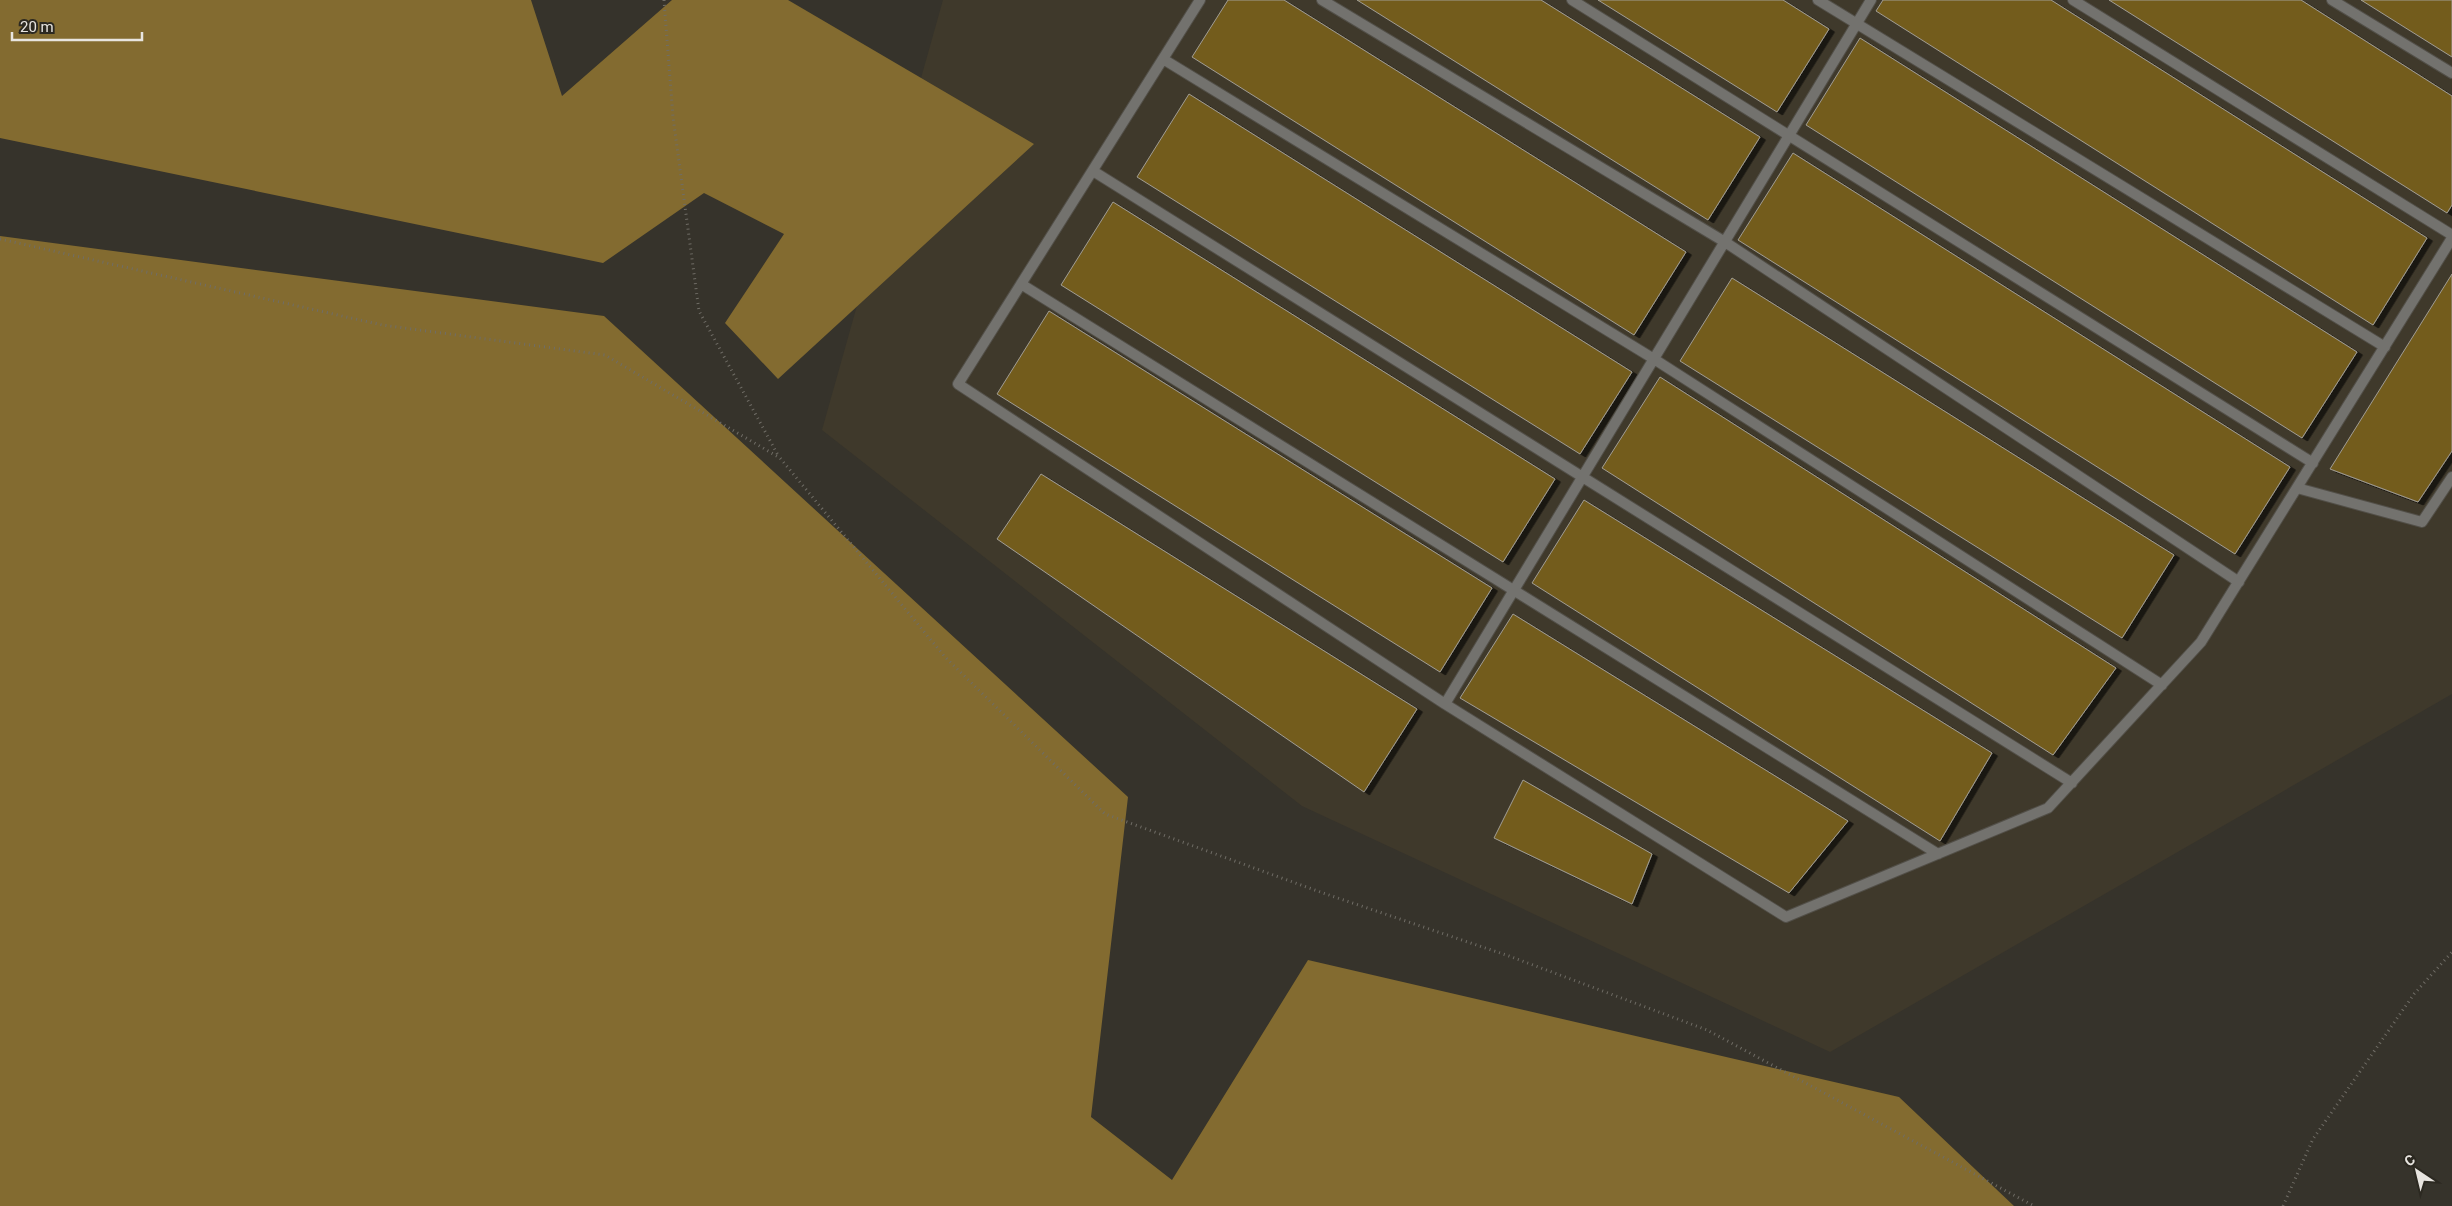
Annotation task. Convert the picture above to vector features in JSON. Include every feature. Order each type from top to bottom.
[{"type":"lane","points":[[1200,0],[958,384],[1445,704],[1786,917],[2048,808],[2201,642],[2452,237],[2073,0]]},
{"type":"lane","points":[[1322,0],[1725,242],[2239,582]]},
{"type":"lane","points":[[1572,0],[2313,463]]},
{"type":"lane","points":[[1818,0],[2385,346]]},
{"type":"lane","points":[[1445,704],[1872,0]]},
{"type":"lane","points":[[2332,0],[2452,73]]},
{"type":"lane","points":[[1163,59],[1654,359],[2162,685]]},
{"type":"lane","points":[[1093,171],[2072,783]]},
{"type":"lane","points":[[1021,284],[1938,854]]},
{"type":"lane","points":[[2297,488],[2422,522],[2452,478]]},
{"type":"path","points":[[664,0],[673,117],[699,311],[780,458],[945,657],[1105,814],[1323,893],[1510,956],[1708,1030],[2034,1206]]},
{"type":"path","points":[[0,239],[382,325],[605,355],[780,458]]},
{"type":"path","points":[[2283,1206],[2313,1138],[2414,994],[2452,952]]},
{"type":"shaded area","points":[[0,0],[531,0],[562,96],[672,0],[788,0],[1034,144],[778,379],[725,323],[784,234],[704,193],[603,263],[0,138]]},
{"type":"shaded area","points":[[943,0],[2452,0],[2452,694],[1830,1052],[1302,806],[822,430]]},
{"type":"shaded area","points":[[0,236],[604,316],[1128,797],[1091,1117],[1172,1180],[1308,960],[1899,1097],[2014,1206],[0,1206]]},
{"type":"building","points":[[1228,0],[1284,0],[1686,252],[1634,335],[1192,57]]},
{"type":"building","points":[[1357,0],[1541,0],[1760,137],[1708,220]]},
{"type":"building","points":[[1598,0],[1783,0],[1829,29],[1777,112]]},
{"type":"building","points":[[1883,0],[2051,0],[2427,238],[2373,325],[1876,11]]},
{"type":"building","points":[[2109,0],[2301,0],[2452,96],[2452,205],[2447,213]]},
{"type":"building","points":[[2361,0],[2452,0],[2452,57]]},
{"type":"building","points":[[1860,38],[2357,352],[2302,438],[1806,125]]},
{"type":"building","points":[[1189,94],[1632,372],[1580,454],[1137,177]]},
{"type":"building","points":[[1793,153],[2290,467],[2235,554],[1738,240]]},
{"type":"building","points":[[1113,202],[1555,479],[1503,562],[1061,285]]},
{"type":"building","points":[[2452,274],[2452,451],[2418,502],[2330,469]]},
{"type":"building","points":[[1732,278],[2174,555],[2122,638],[1680,361]]},
{"type":"building","points":[[1049,311],[1492,588],[1440,672],[997,394]]},
{"type":"building","points":[[1660,377],[2116,668],[2053,755],[1602,468]]},
{"type":"building","points":[[1041,474],[1417,709],[1364,792],[997,539]]},
{"type":"building","points":[[1584,500],[1992,753],[1940,841],[1532,583]]},
{"type":"building","points":[[1513,614],[1848,821],[1789,893],[1460,698]]},
{"type":"building","points":[[1523,780],[1652,854],[1632,904],[1494,838]]}]
